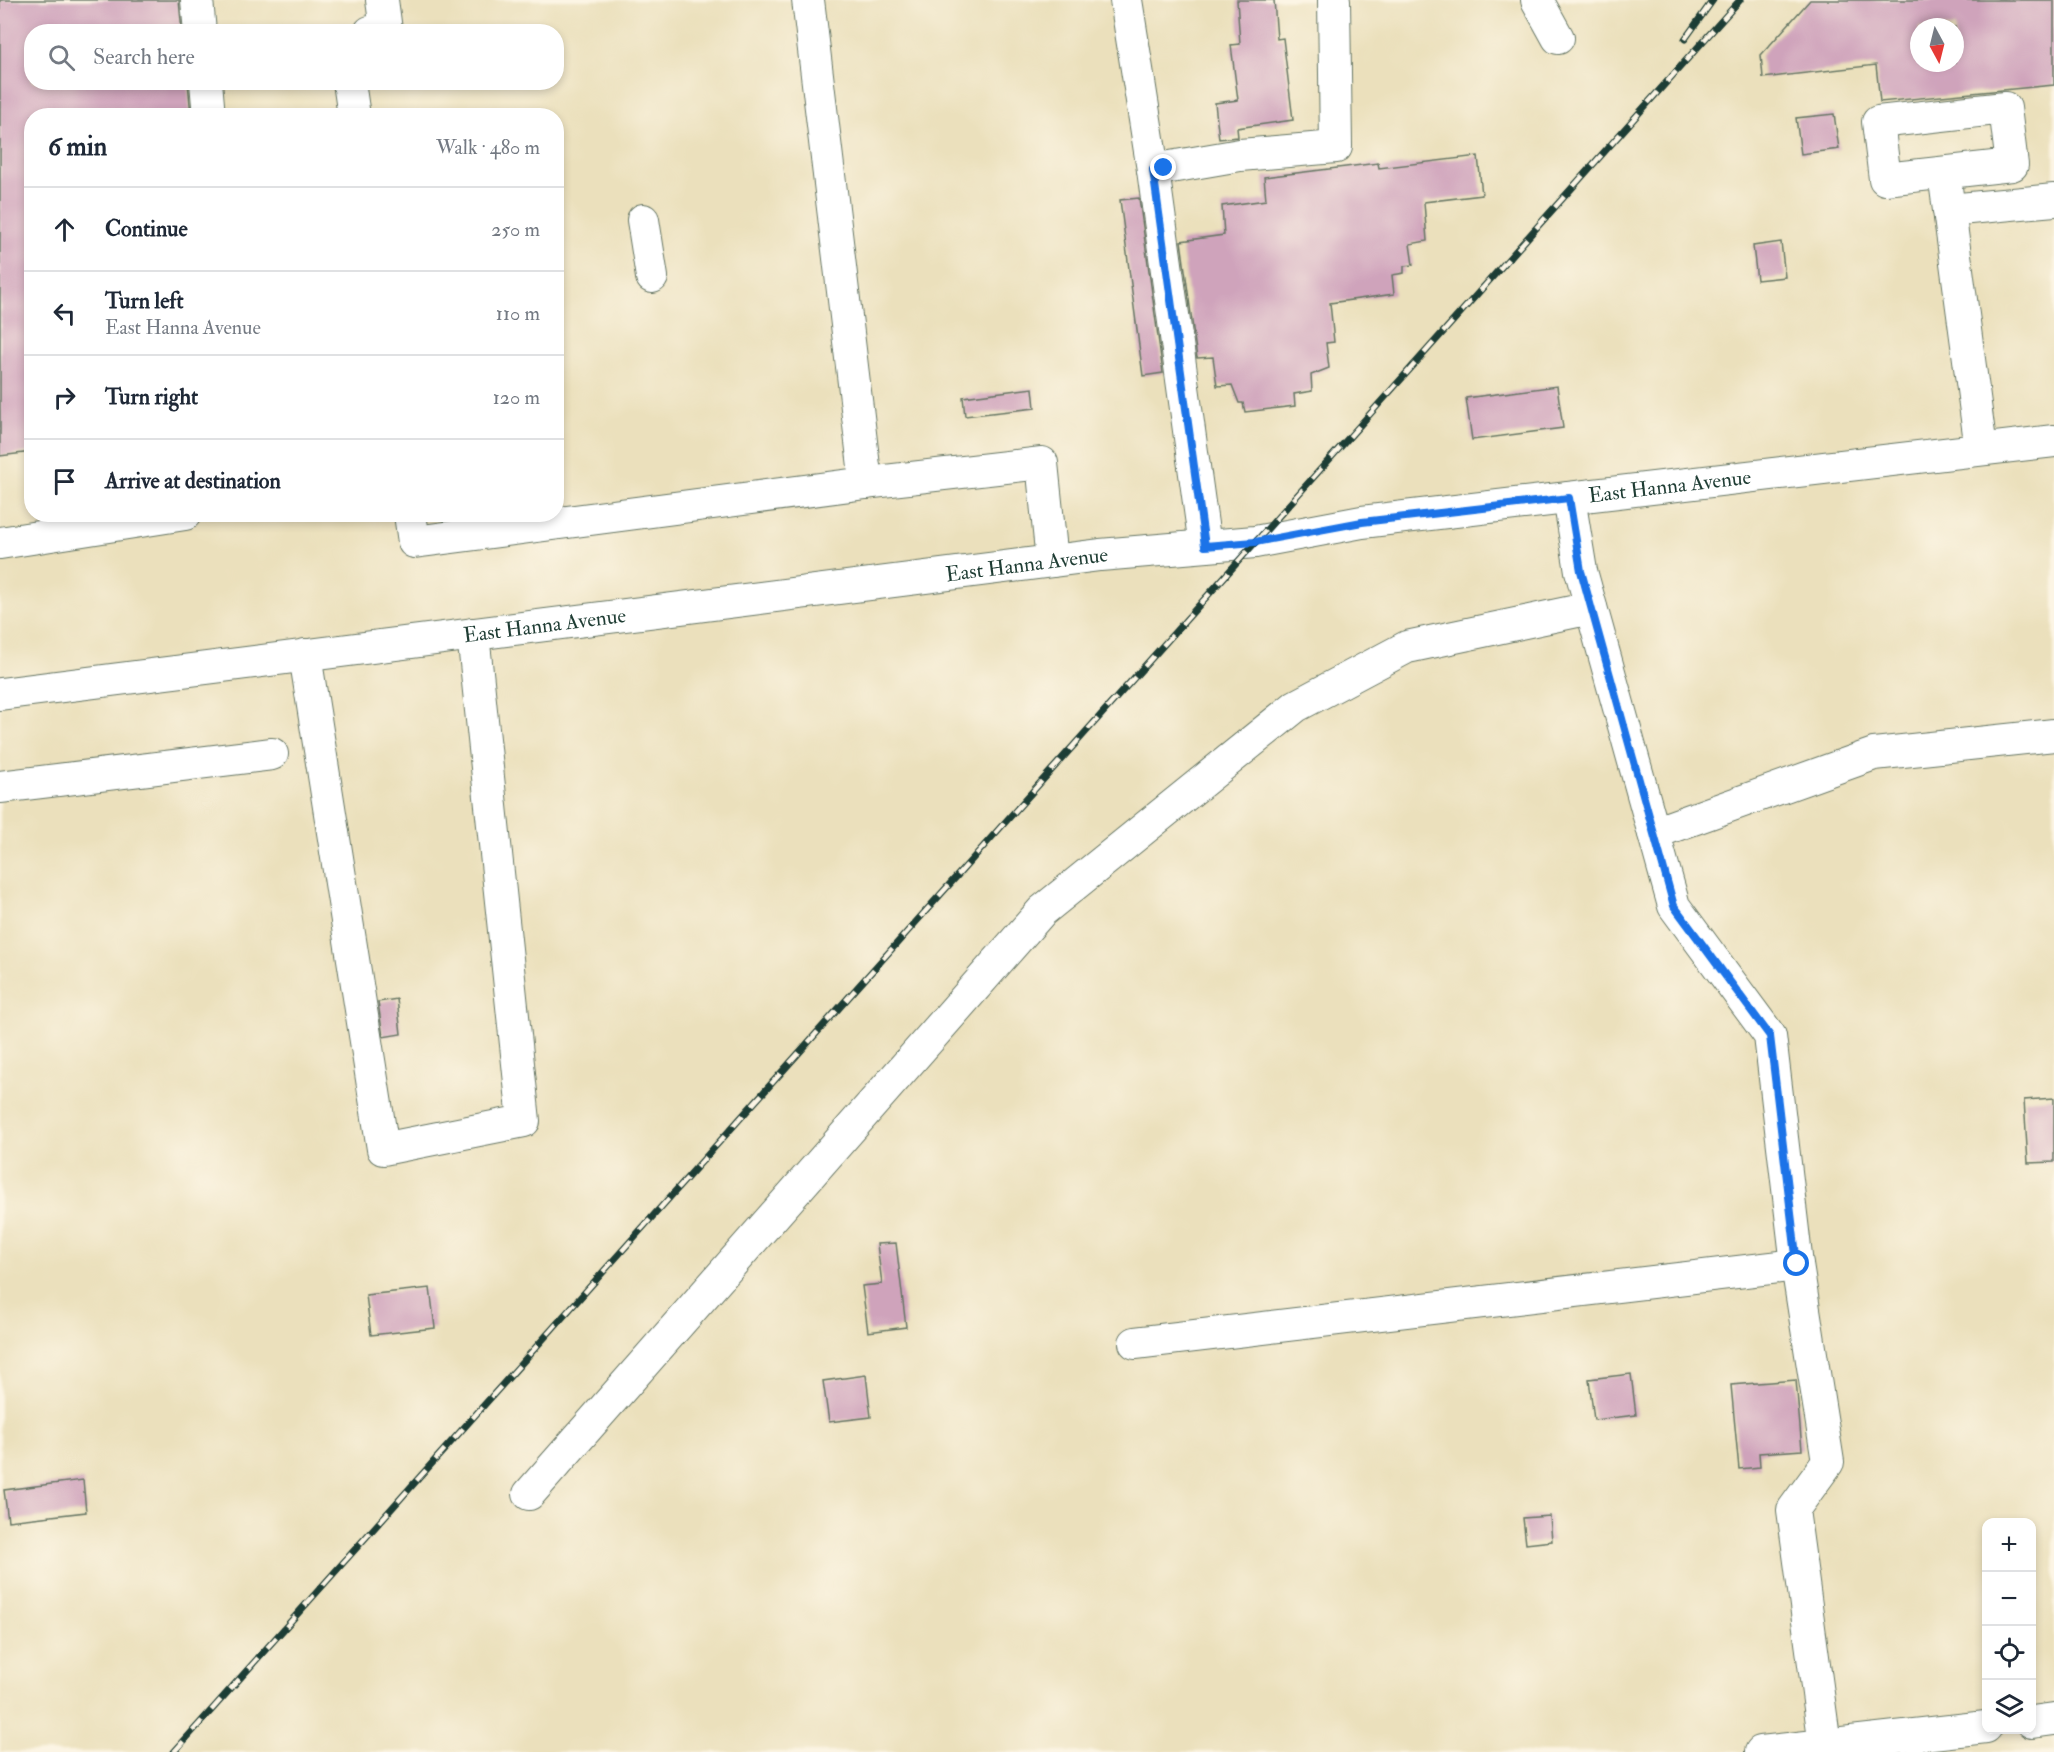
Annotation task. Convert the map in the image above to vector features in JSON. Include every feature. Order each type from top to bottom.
[{"type":"street","points":[[197,0],[199,24]]},
{"type":"street","points":[[382,0],[385,24]]},
{"type":"street","points":[[808,0],[866,483]]},
{"type":"street","points":[[1126,0],[1153,170],[1205,546]]},
{"type":"street","points":[[1153,170],[1240,155],[1336,147],[1334,0]]},
{"type":"street","points":[[1537,0],[1558,38]]},
{"type":"street","points":[[207,90],[208,108]]},
{"type":"street","points":[[350,90],[353,108]]},
{"type":"street","points":[[1944,173],[1981,449]]},
{"type":"street","points":[[1949,210],[2054,200]]},
{"type":"street","points":[[643,220],[652,277]]},
{"type":"street","name":"East Hanna Avenue","points":[[0,694],[1052,561],[1255,542],[1362,522],[2054,441]]},
{"type":"street","points":[[411,522],[414,542],[866,483],[1042,463],[1052,561]]},
{"type":"street","points":[[1569,498],[1581,571],[1674,906],[1770,1036],[1797,1264],[1828,1462],[1793,1510],[1825,1745]]},
{"type":"street","points":[[0,543],[134,522]]},
{"type":"street","points":[[529,1494],[1042,911],[1296,706],[1407,647],[1591,608]]},
{"type":"street","points":[[305,656],[383,1149],[524,1121],[472,634]]},
{"type":"street","points":[[1654,833],[1874,754],[2054,735]]},
{"type":"street","points":[[0,787],[272,754]]},
{"type":"street","points":[[1135,1343],[1797,1264]]},
{"type":"street","points":[[2036,1721],[2054,1719]]},
{"type":"street","points":[[1761,1752],[1982,1727]]},
{"type":"building","points":[[0,0],[179,0],[181,24],[24,24],[24,90],[189,90],[190,108],[24,108],[24,453],[0,456]]},
{"type":"building","points":[[1237,0],[1274,0],[1277,39],[1283,38],[1293,120],[1237,128],[1238,137],[1219,139],[1215,103],[1238,100],[1231,45],[1240,44]]},
{"type":"building","points":[[1810,0],[2054,0],[2054,85],[1880,102],[1876,65],[1763,78],[1761,55]]},
{"type":"building","points":[[1834,114],[1839,149],[1801,154],[1796,118]]},
{"type":"building","points":[[1478,156],[1482,195],[1424,202],[1427,241],[1410,244],[1413,265],[1404,266],[1404,273],[1392,275],[1394,294],[1330,303],[1334,342],[1326,343],[1329,368],[1311,375],[1312,391],[1294,394],[1295,406],[1245,412],[1243,403],[1239,403],[1232,385],[1217,386],[1213,357],[1197,358],[1181,241],[1224,235],[1222,206],[1266,200],[1264,177],[1378,163],[1379,168]]},
{"type":"building","points":[[1139,198],[1163,373],[1143,376],[1120,200]]},
{"type":"building","points":[[1781,242],[1785,277],[1757,280],[1753,246]]},
{"type":"building","points":[[1557,386],[1563,428],[1472,440],[1466,398]]},
{"type":"building","points":[[1033,388],[1035,408],[965,416],[963,397]]},
{"type":"building","points":[[397,999],[401,1034],[383,1037],[378,1002]]},
{"type":"building","points":[[2054,1098],[2054,1162],[2028,1163],[2024,1100]]},
{"type":"building","points":[[896,1243],[906,1327],[868,1332],[862,1286],[882,1284],[877,1244]]},
{"type":"building","points":[[430,1288],[435,1328],[371,1335],[366,1295]]},
{"type":"building","points":[[1631,1374],[1636,1415],[1594,1420],[1589,1379]]},
{"type":"building","points":[[866,1375],[871,1417],[829,1422],[823,1381]]},
{"type":"building","points":[[1796,1380],[1802,1450],[1759,1453],[1760,1467],[1739,1469],[1731,1385]]},
{"type":"building","points":[[83,1480],[86,1512],[8,1521],[4,1490]]},
{"type":"building","points":[[1550,1516],[1552,1541],[1526,1544],[1523,1518]]},
{"type":"railway","points":[[1685,39],[1713,0]]},
{"type":"railway","points":[[174,1752],[1740,0]]},
{"type":"route","points":[[1164,168],[1153,170],[1205,546],[1255,542],[1362,522],[1569,498],[1581,571],[1674,906],[1770,1036],[1797,1264]]}]
